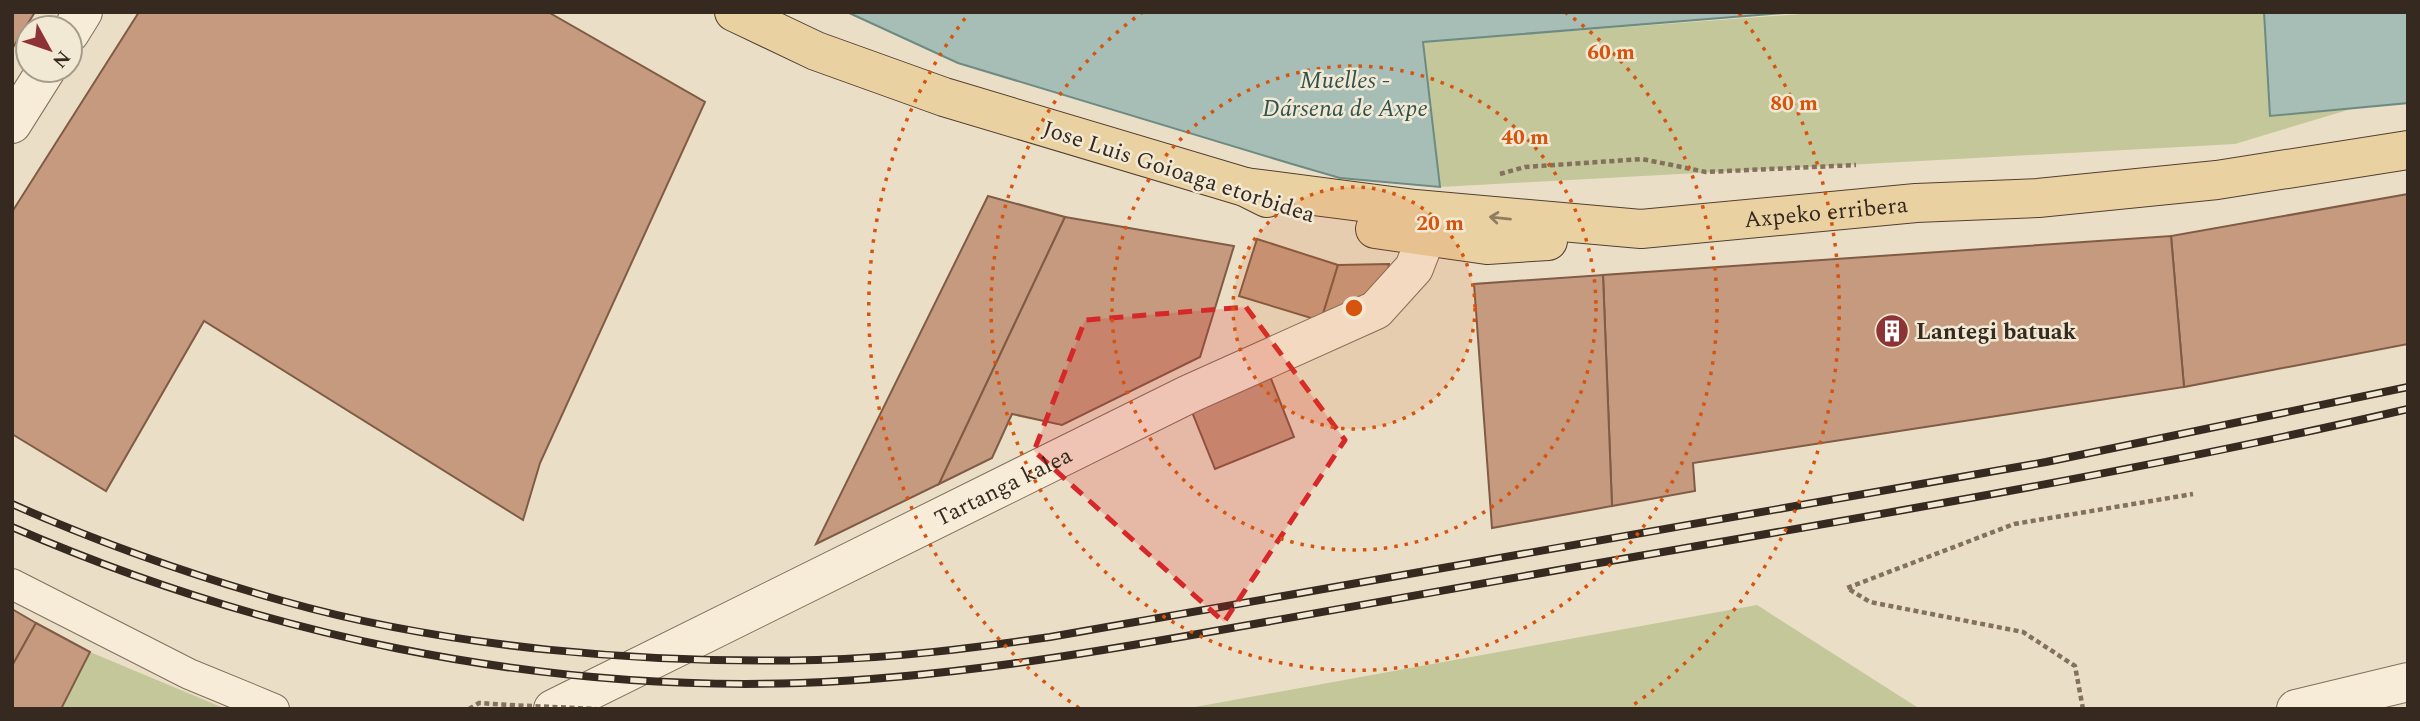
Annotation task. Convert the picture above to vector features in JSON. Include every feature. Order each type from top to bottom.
[{"type":"main road","name":"Jose Luis Goioaga etorbidea","points":[[734,12],[816,51],[944,97],[1245,187],[1288,208],[1356,226],[1488,245],[1563,240],[1641,229]]},
{"type":"main road","name":"Axpeko erribera","points":[[1245,187],[1415,209],[1641,229],[1916,203],[2038,198],[2217,180],[2408,150]]},
{"type":"street","points":[[12,124],[37,84]]},
{"type":"street","name":"Tartanga kalea","points":[[553,709],[1189,394],[1376,310],[1414,268],[1426,237]]},
{"type":"street","points":[[12,584],[189,674],[274,709]]},
{"type":"street","points":[[2296,709],[2408,682]]},
{"type":"path","points":[[1489,177],[1525,167],[1642,159],[1706,172],[1860,165]]},
{"type":"path","points":[[2083,709],[2075,666],[2023,632],[1870,602],[1847,588],[2014,524],[2193,494]]},
{"type":"path","points":[[469,709],[479,703],[596,709]]},
{"type":"highlighted area","points":[[1246,307],[1345,440],[1224,622],[1034,451],[1085,320]]},
{"type":"green space","points":[[1827,12],[2264,12],[2271,116],[2361,106],[2235,144],[1440,187],[1422,42]]},
{"type":"green space","points":[[1757,605],[1920,709],[1184,709]]},
{"type":"green space","points":[[90,652],[226,709],[61,709]]},
{"type":"water","name":"Muelles - Dársena de Axpe","points":[[847,12],[1796,12],[1423,42],[1440,187],[1340,178],[1292,164],[958,63]]},
{"type":"water","points":[[2264,12],[2408,12],[2408,103],[2270,116]]},
{"type":"building","points":[[12,12],[35,12],[14,14],[12,49]]},
{"type":"building","points":[[139,12],[548,12],[705,102],[540,463],[523,520],[204,321],[106,491],[12,434],[12,212]]},
{"type":"building","points":[[2408,194],[2408,344],[2184,387],[2171,236]]},
{"type":"building","points":[[988,196],[1065,217],[939,484],[816,544]]},
{"type":"building","points":[[1065,217],[1234,246],[1200,357],[1062,425],[1012,414],[992,458],[939,484]]},
{"type":"building","name":"Lantegi batuak","points":[[2171,236],[2184,387],[1693,463],[1695,491],[1612,506],[1603,275]]},
{"type":"building","points":[[1257,239],[1338,265],[1321,321],[1239,296]]},
{"type":"building","points":[[1389,264],[1386,285],[1323,314],[1338,265]]},
{"type":"building","points":[[1603,275],[1612,506],[1492,528],[1474,284]]},
{"type":"building","points":[[1270,376],[1294,437],[1215,469],[1190,407]]},
{"type":"building","points":[[12,609],[36,623],[12,666]]},
{"type":"building","points":[[36,623],[90,652],[61,709],[12,709],[12,666]]},
{"type":"railway","points":[[12,504],[112,545],[214,580],[283,601],[412,631],[548,650],[616,655],[751,661],[846,659],[934,652],[1050,637],[2046,462],[2408,387]]},
{"type":"railway","points":[[12,527],[106,565],[202,598],[299,626],[398,648],[498,666],[598,677],[699,683],[800,683],[960,670],[1173,638],[1987,495],[2198,455],[2408,409]]},
{"type":"place","name":"Lantegi batuak","points":[[1892,331]]}]
